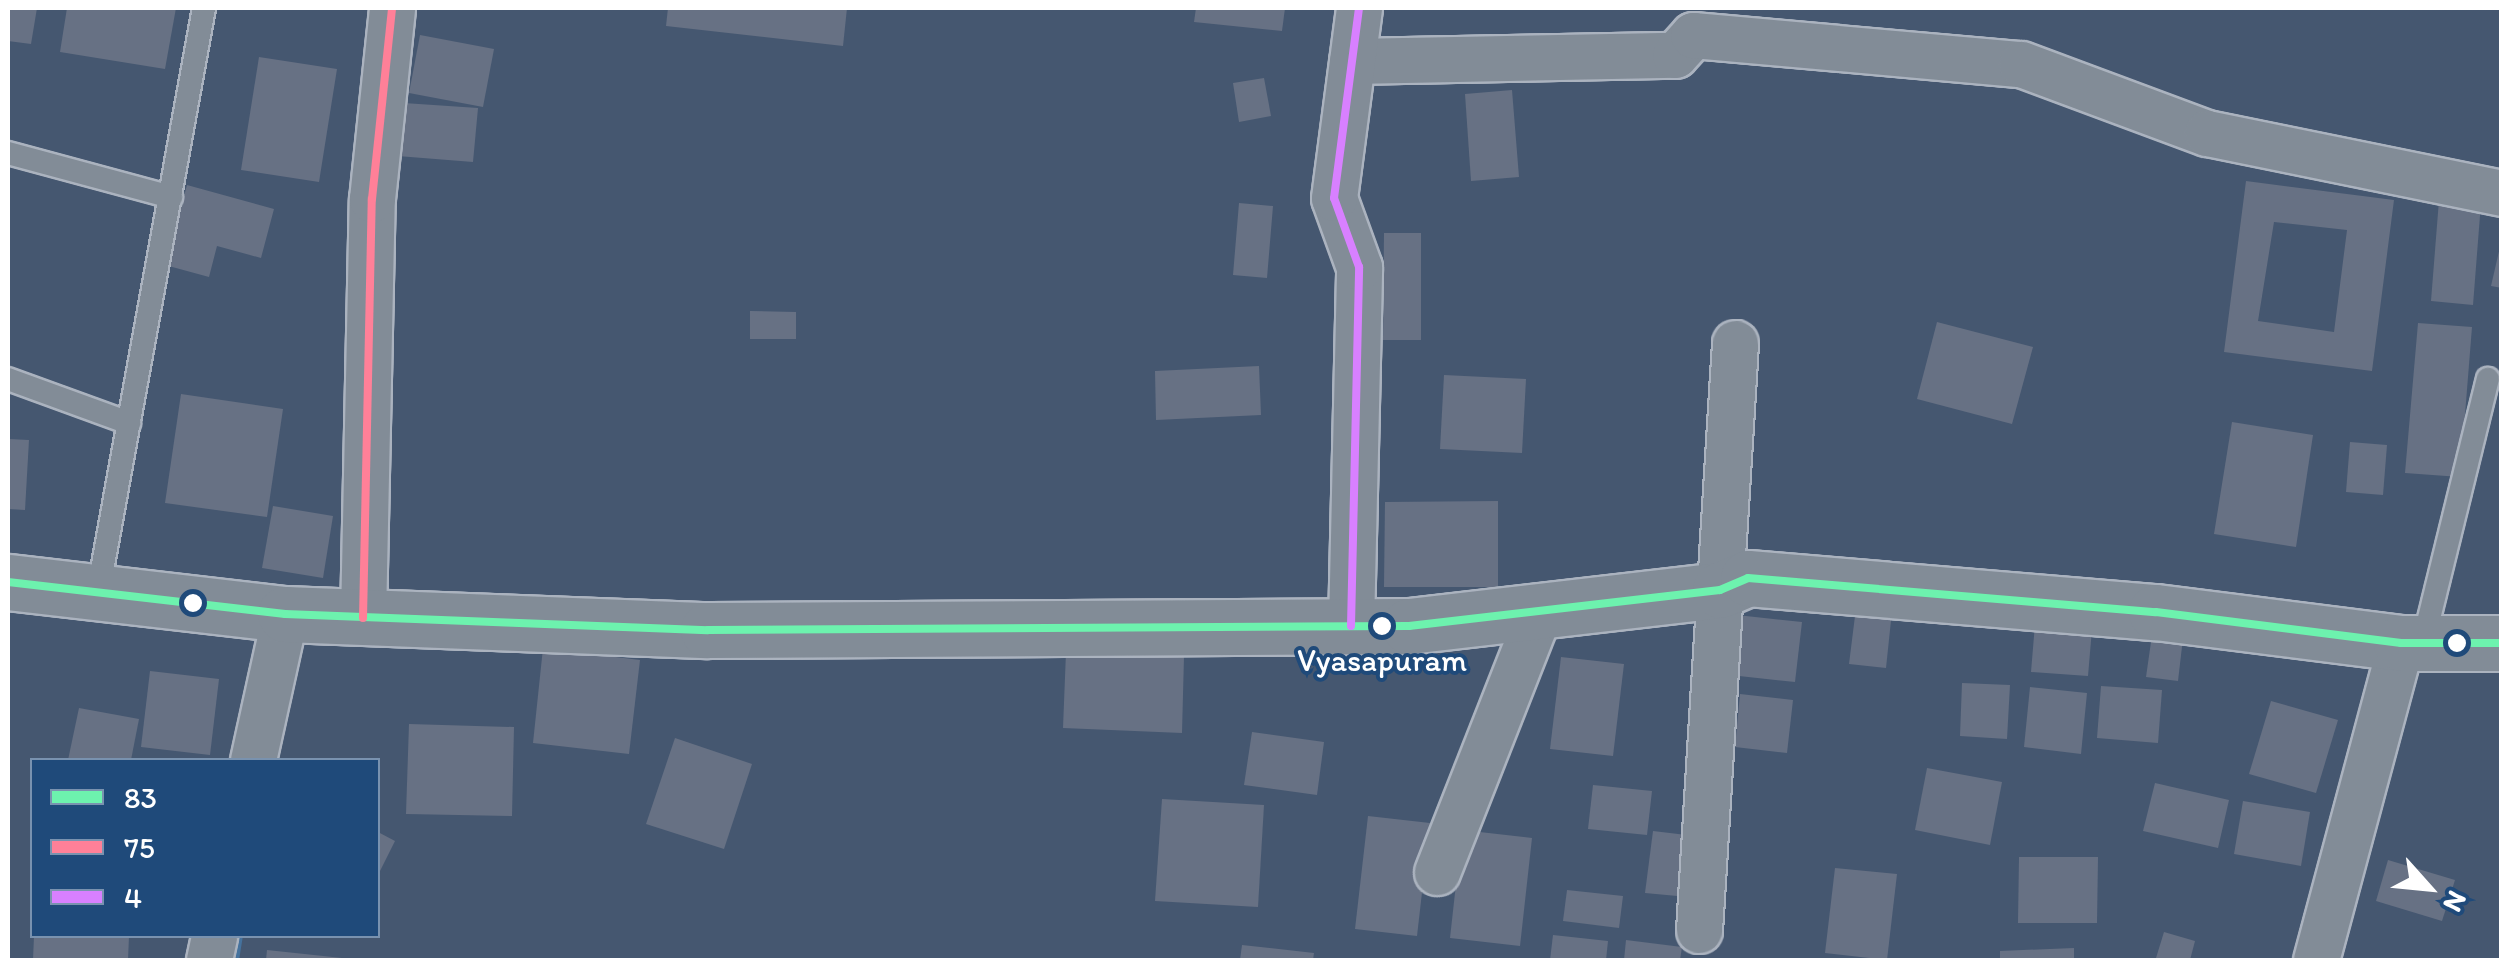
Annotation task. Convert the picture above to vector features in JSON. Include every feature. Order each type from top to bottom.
[{"type":"main road","points":[[8,582],[285,614],[708,630],[1351,626],[1540,611],[1720,590],[1748,578],[2156,612],[2412,643],[2502,644]]},
{"type":"street","points":[[362,618],[362,433],[392,8]]},
{"type":"street","points":[[1351,626],[1359,267],[1334,198],[1359,8]]},
{"type":"street","points":[[1352,61],[1675,54],[1692,35],[2021,64],[2207,134],[2502,193]]},
{"type":"street","points":[[1699,930],[1735,343]]},
{"type":"street","points":[[1437,872],[1540,611]]},
{"type":"street","points":[[253,758],[285,614]]},
{"type":"street","points":[[2316,960],[2412,643]]},
{"type":"lane","points":[[98,592],[204,8]]},
{"type":"lane","points":[[8,153],[172,197]]},
{"type":"lane","points":[[8,379],[129,423]]},
{"type":"lane","points":[[2412,643],[2488,380]]},
{"type":"building","points":[[8,8],[37,8],[31,44],[8,41]]},
{"type":"building","points":[[67,8],[176,8],[165,69],[60,52]]},
{"type":"building","points":[[668,8],[847,8],[843,46],[666,26]]},
{"type":"building","points":[[1196,8],[1285,8],[1282,31],[1194,22]]},
{"type":"building","points":[[420,35],[494,49],[483,107],[409,93]]},
{"type":"building","points":[[259,57],[337,69],[319,182],[241,170]]},
{"type":"building","points":[[1264,78],[1271,116],[1239,122],[1233,83]]},
{"type":"building","points":[[1512,90],[1519,177],[1471,181],[1465,94]]},
{"type":"building","points":[[389,102],[478,108],[473,162],[385,155]]},
{"type":"building","points":[[2246,181],[2394,200],[2372,371],[2224,352]],"holes":[[[2274,222],[2347,230],[2334,332],[2258,321]]]},
{"type":"building","points":[[187,185],[274,209],[261,258],[217,246],[209,277],[165,265]]},
{"type":"building","points":[[2439,200],[2481,203],[2473,305],[2431,301]]},
{"type":"building","points":[[1239,203],[1273,206],[1267,278],[1233,275]]},
{"type":"building","points":[[1384,233],[1421,233],[1421,340],[1383,340]]},
{"type":"building","points":[[2502,247],[2502,288],[2491,286]]},
{"type":"building","points":[[750,311],[796,312],[796,339],[750,339]]},
{"type":"building","points":[[1937,322],[2033,347],[2012,424],[1917,399]]},
{"type":"building","points":[[2418,323],[2472,327],[2460,477],[2405,473]]},
{"type":"building","points":[[1259,366],[1261,415],[1156,420],[1155,371]]},
{"type":"building","points":[[1444,375],[1526,379],[1522,453],[1440,449]]},
{"type":"building","points":[[181,394],[283,409],[267,517],[165,503]]},
{"type":"building","points":[[2232,422],[2313,435],[2296,547],[2214,534]]},
{"type":"building","points":[[8,439],[29,440],[25,510],[8,509]]},
{"type":"building","points":[[2350,442],[2387,445],[2383,495],[2346,492]]},
{"type":"building","points":[[1498,501],[1498,587],[1384,587],[1385,502]]},
{"type":"building","points":[[273,506],[333,516],[323,578],[262,568]]},
{"type":"building","points":[[1856,608],[1892,611],[1886,668],[1849,664]]},
{"type":"building","points":[[1737,615],[1802,622],[1795,682],[1730,675]]},
{"type":"building","points":[[2035,624],[2092,629],[2088,676],[2031,672]]},
{"type":"building","points":[[2152,635],[2183,638],[2178,681],[2146,677]]},
{"type":"building","points":[[543,648],[640,660],[629,754],[533,743]]},
{"type":"building","points":[[1066,652],[1184,656],[1182,733],[1063,728]]},
{"type":"building","points":[[1561,657],[1624,664],[1613,756],[1550,749]]},
{"type":"building","points":[[150,671],[219,679],[210,755],[141,747]]},
{"type":"building","points":[[1962,683],[2010,685],[2007,739],[1960,736]]},
{"type":"building","points":[[2101,686],[2162,690],[2158,743],[2097,738]]},
{"type":"building","points":[[2030,687],[2087,693],[2081,754],[2024,747]]},
{"type":"building","points":[[1740,694],[1793,700],[1787,753],[1735,747]]},
{"type":"building","points":[[2271,701],[2338,720],[2316,793],[2249,774]]},
{"type":"building","points":[[79,708],[139,719],[131,758],[68,758]]},
{"type":"building","points":[[409,724],[514,727],[512,816],[406,814]]},
{"type":"building","points":[[1252,732],[1324,742],[1317,795],[1244,785]]},
{"type":"building","points":[[675,738],[752,764],[724,849],[646,824]]},
{"type":"building","points":[[1927,768],[2002,782],[1990,845],[1915,830]]},
{"type":"building","points":[[2155,783],[2229,800],[2218,848],[2143,831]]},
{"type":"building","points":[[1593,785],[1652,791],[1647,835],[1588,829]]},
{"type":"building","points":[[1162,799],[1264,805],[1258,907],[1155,901]]},
{"type":"building","points":[[2243,801],[2310,812],[2301,866],[2234,854]]},
{"type":"building","points":[[1368,816],[1430,823],[1417,936],[1355,929]]},
{"type":"building","points":[[1462,830],[1532,838],[1520,946],[1450,938]]},
{"type":"building","points":[[1653,831],[1695,836],[1688,897],[1645,893]]},
{"type":"building","points":[[380,833],[395,841],[380,871]]},
{"type":"building","points":[[2019,857],[2098,857],[2097,923],[2018,923]]},
{"type":"building","points":[[2388,860],[2455,880],[2442,921],[2376,901]]},
{"type":"building","points":[[1835,868],[1897,874],[1887,960],[1825,953]]},
{"type":"building","points":[[1567,890],[1623,896],[1619,928],[1563,921]]},
{"type":"building","points":[[2164,932],[2195,941],[2190,960],[2156,958]]},
{"type":"building","points":[[1553,935],[1608,941],[1606,960],[1550,960]]},
{"type":"building","points":[[34,938],[129,938],[128,960],[33,960]]},
{"type":"building","points":[[1626,940],[1682,947],[1680,960],[1624,960]]},
{"type":"building","points":[[1242,945],[1314,953],[1313,960],[1240,960]]},
{"type":"building","points":[[2074,948],[2074,960],[2000,960],[2000,951]]},
{"type":"building","points":[[267,950],[342,958],[342,960],[266,960]]},
{"type":"waterway","points":[[232,960],[236,938]]},
{"type":"transit line","name":"75","points":[[363,618],[372,199],[392,8]]},
{"type":"transit line","name":"4","points":[[1351,626],[1359,267],[1334,198],[1359,8]]},
{"type":"transit line","name":"83","points":[[8,582],[285,614],[708,630],[1409,626],[1720,590],[1748,578],[2156,612],[2401,643],[2502,643]]},
{"type":"place","name":"Vyasapuram","points":[[1382,626]]}]
